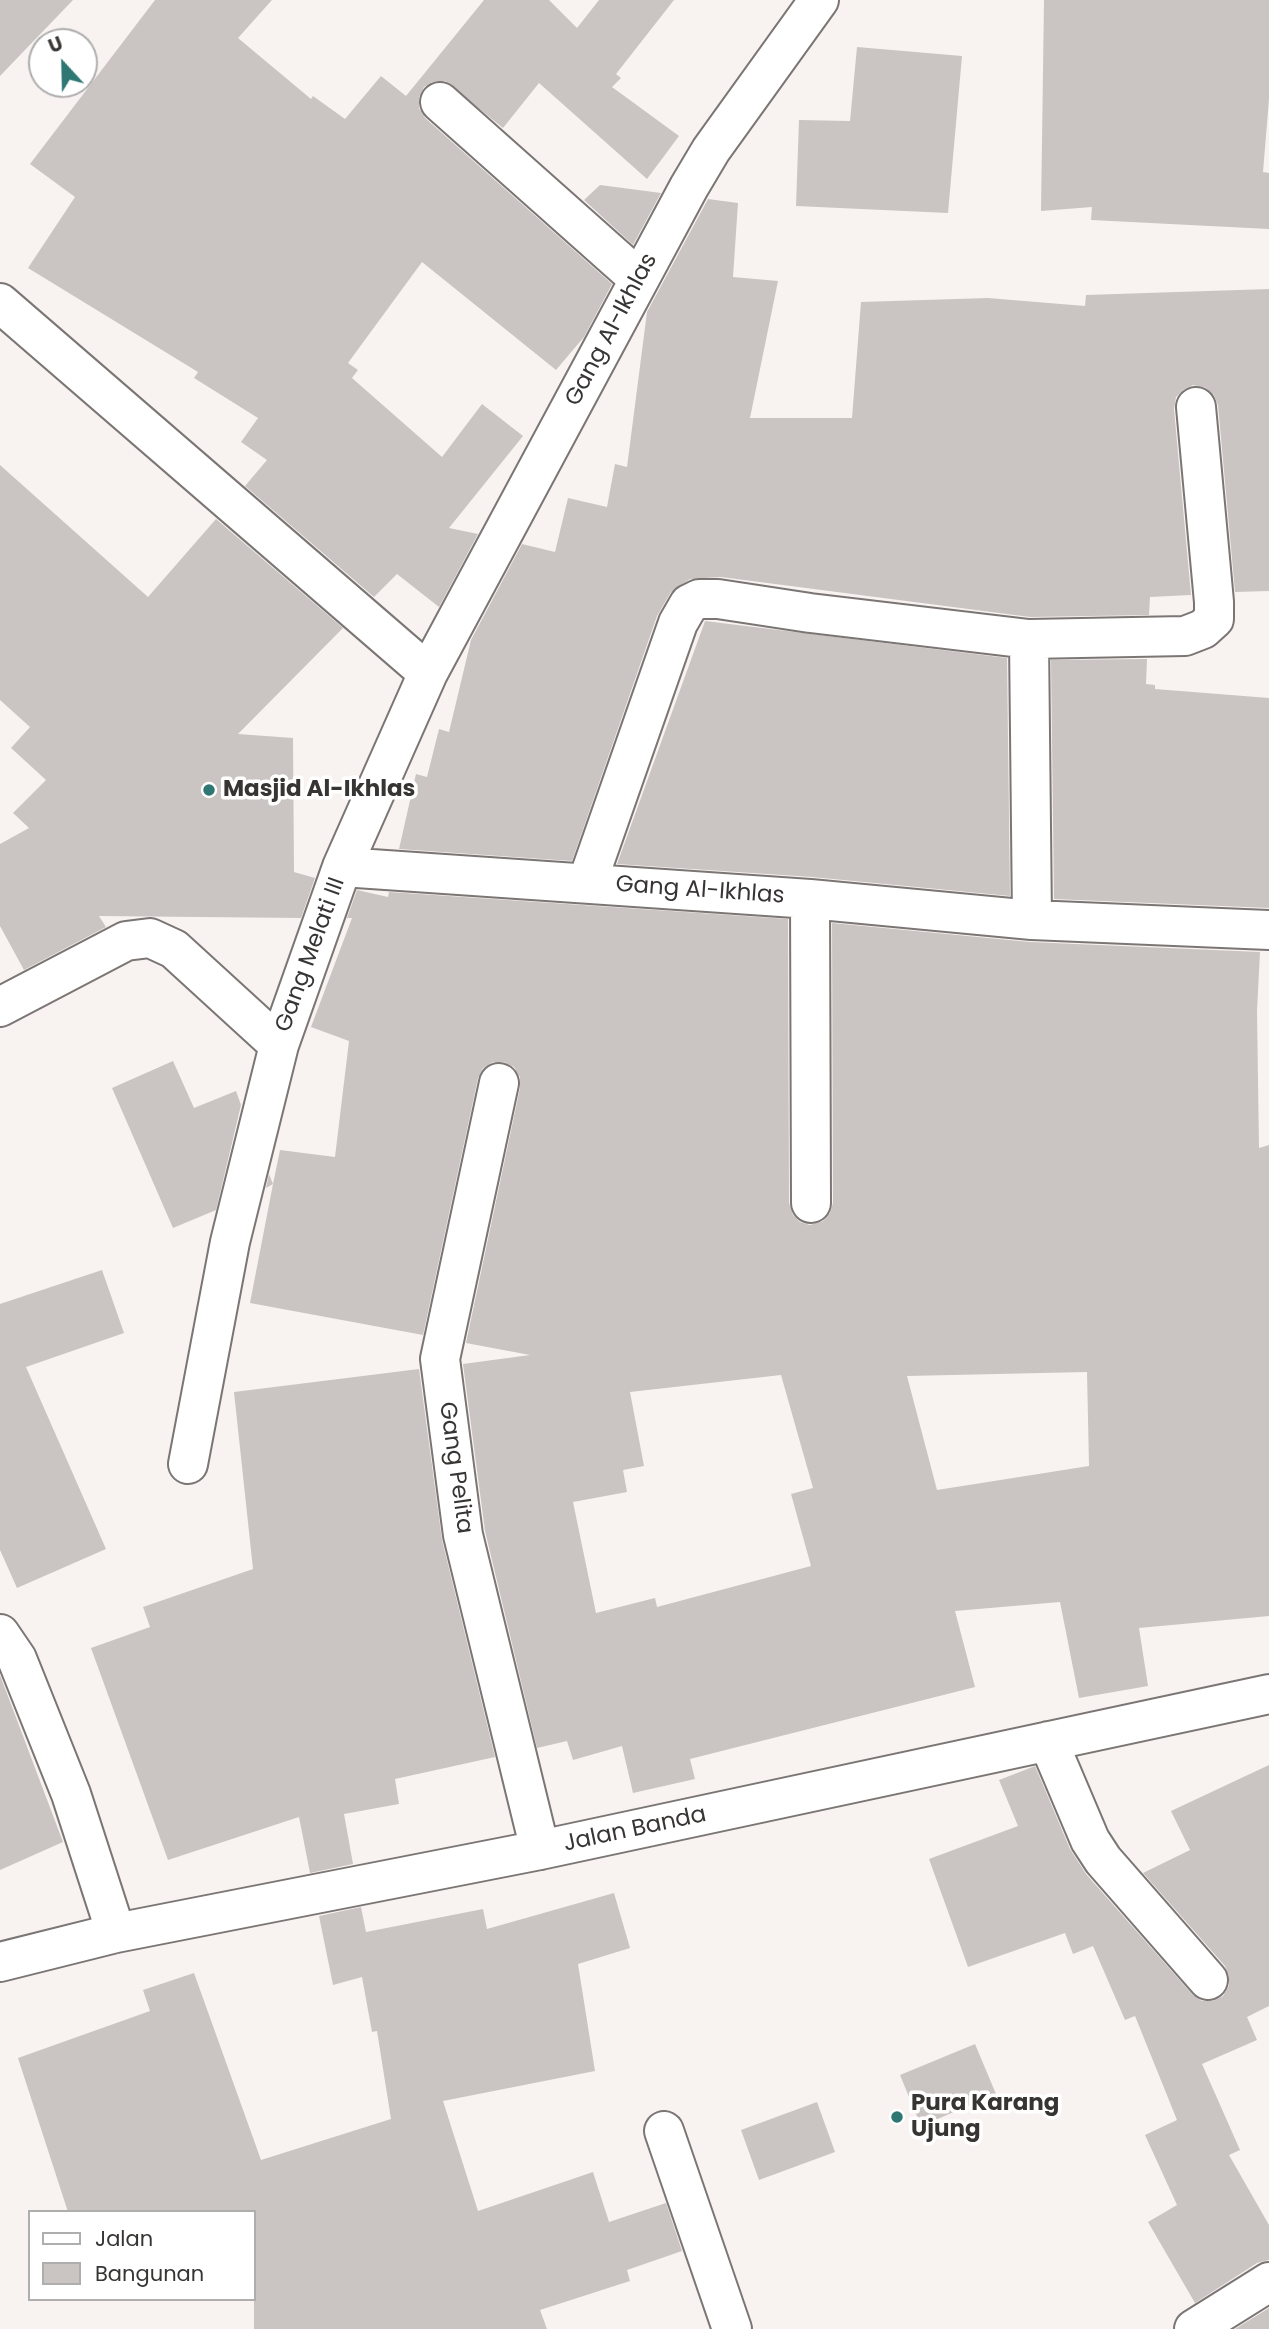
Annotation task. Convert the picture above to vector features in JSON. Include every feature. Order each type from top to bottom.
[{"type":"street","name":"Gang Al-Ikhlas","points":[[819,0],[711,150],[639,279],[428,673],[342,867],[810,899],[1032,920],[1269,930]]},
{"type":"street","points":[[439,102],[639,279]]},
{"type":"street","points":[[0,303],[428,673]]},
{"type":"street","points":[[587,883],[678,623],[689,604],[699,599],[718,599],[810,613],[1029,639],[1185,636],[1203,629],[1214,619],[1196,407]]},
{"type":"street","points":[[1029,639],[1032,920]]},
{"type":"street","name":"Gang Melati III","points":[[0,1007],[126,940],[150,938],[174,949],[279,1045],[342,867]]},
{"type":"street","points":[[810,899],[811,1203]]},
{"type":"street","points":[[188,1464],[230,1242],[279,1045]]},
{"type":"street","name":"Gang Pelita","points":[[499,1083],[440,1359],[463,1535],[540,1850]]},
{"type":"street","points":[[0,1633],[17,1659],[71,1794],[116,1933]]},
{"type":"street","name":"Jalan Banda","points":[[0,1962],[116,1933],[540,1850],[1269,1694]]},
{"type":"street","points":[[1048,1741],[1090,1840],[1103,1860],[1208,1980]]},
{"type":"street","points":[[664,2131],[732,2329]]},
{"type":"street","points":[[1194,2329],[1269,2282]]},
{"type":"building","points":[[0,0],[73,0],[46,28],[28,28],[28,47],[0,76]]},
{"type":"building","points":[[155,0],[272,0],[238,38],[311,99],[313,96],[345,119],[381,76],[406,96],[484,0],[549,0],[577,28],[599,0],[674,0],[616,74],[621,78],[612,87],[679,136],[647,179],[539,83],[503,128],[445,81],[432,82],[424,87],[419,97],[419,108],[425,118],[612,284],[584,337],[556,370],[422,262],[348,363],[358,370],[352,378],[442,457],[482,404],[523,436],[449,528],[478,534],[439,607],[397,574],[374,597],[245,486],[267,460],[241,442],[258,418],[194,378],[198,372],[28,268],[75,197],[30,164],[80,98],[98,98],[98,75]]},
{"type":"building","points":[[1044,0],[1269,0],[1269,99],[1263,172],[1269,173],[1269,229],[1091,220],[1092,207],[1041,211]]},
{"type":"building","points":[[857,47],[962,56],[948,213],[796,206],[799,120],[850,121]]},
{"type":"building","points":[[600,185],[661,193],[633,245],[584,200]]},
{"type":"building","points":[[708,199],[738,203],[733,277],[778,281],[750,418],[852,418],[861,302],[988,298],[1085,306],[1086,295],[1269,289],[1269,591],[1235,592],[1218,405],[1214,395],[1206,388],[1193,385],[1176,397],[1174,409],[1191,595],[1150,597],[1149,615],[1030,617],[721,577],[690,579],[671,592],[657,616],[572,861],[399,849],[416,774],[427,777],[439,729],[449,732],[471,640],[522,544],[555,552],[568,498],[607,507],[615,464],[627,467],[647,312]]},
{"type":"building","points":[[0,465],[148,597],[216,519],[343,628],[238,734],[293,738],[294,872],[315,878],[301,918],[99,916],[106,927],[24,970],[0,926],[0,844],[29,828],[13,813],[46,780],[11,748],[30,727],[0,700]]},
{"type":"building","points":[[705,621],[1007,658],[1010,896],[812,877],[617,864]]},
{"type":"building","points":[[1147,659],[1146,684],[1155,685],[1155,689],[1269,698],[1269,908],[1054,899],[1051,660]]},
{"type":"building","points":[[357,890],[388,897],[389,892],[788,919],[789,1203],[793,1215],[800,1222],[810,1225],[823,1221],[830,1213],[833,1203],[832,923],[1030,942],[1260,952],[1257,1011],[1259,1148],[1269,1145],[1269,1616],[1139,1628],[1148,1686],[1079,1698],[1060,1602],[955,1611],[975,1687],[690,1759],[695,1779],[633,1793],[622,1746],[573,1760],[567,1741],[537,1748],[485,1531],[463,1364],[530,1355],[466,1343],[520,1088],[520,1077],[514,1067],[504,1062],[493,1062],[483,1068],[478,1078],[423,1335],[250,1303],[280,1150],[335,1157],[349,1041],[311,1027],[352,918],[347,918]],"holes":[[[1087,1372],[1089,1466],[937,1490],[907,1376]],[[781,1375],[813,1488],[791,1494],[811,1566],[657,1607],[655,1598],[596,1613],[573,1502],[627,1492],[623,1470],[644,1466],[630,1392]]]},
{"type":"building","points":[[173,1061],[194,1108],[236,1091],[241,1105],[216,1210],[173,1228],[112,1088]]},
{"type":"building","points":[[269,1174],[273,1184],[266,1188]]},
{"type":"building","points":[[102,1270],[124,1333],[26,1367],[106,1549],[17,1588],[0,1550],[0,1304]]},
{"type":"building","points":[[419,1369],[442,1540],[495,1757],[395,1779],[399,1804],[344,1814],[353,1864],[310,1873],[299,1817],[168,1860],[91,1648],[150,1627],[143,1607],[253,1569],[234,1392]]},
{"type":"building","points":[[0,1675],[63,1842],[0,1870]]},
{"type":"building","points":[[1269,1765],[1269,2006],[1247,2017],[1257,2040],[1202,2064],[1240,2150],[1229,2155],[1269,2225],[1269,2260],[1257,2263],[1195,2303],[1148,2222],[1177,2205],[1145,2135],[1177,2120],[1135,2016],[1125,2020],[1093,1946],[1073,1954],[1065,1933],[968,1967],[929,1859],[1018,1826],[999,1780],[1035,1766],[1070,1849],[1086,1874],[1192,1994],[1202,2001],[1213,2001],[1223,1996],[1229,1986],[1225,1966],[1143,1873],[1190,1850],[1171,1811]]},
{"type":"building","points":[[614,1893],[630,1948],[578,1964],[595,2071],[443,2101],[478,2211],[593,2172],[609,2222],[666,2203],[682,2251],[627,2270],[630,2281],[540,2310],[547,2329],[254,2329],[256,2210],[67,2210],[18,2058],[150,2011],[143,1990],[194,1973],[261,2160],[391,2119],[377,2031],[372,2032],[362,1977],[333,1985],[319,1916],[361,1907],[366,1932],[483,1909],[487,1929]]},
{"type":"building","points":[[975,2044],[996,2094],[921,2126],[900,2075]]},
{"type":"building","points":[[817,2102],[835,2152],[759,2180],[741,2130]]},
{"type":"building","points":[[1269,2308],[1269,2329],[1235,2329]]},
{"type":"place","name":"Masjid Al-Ikhlas","points":[[209,790]]},
{"type":"place","name":"Pura Karang Ujung","points":[[897,2117]]}]
